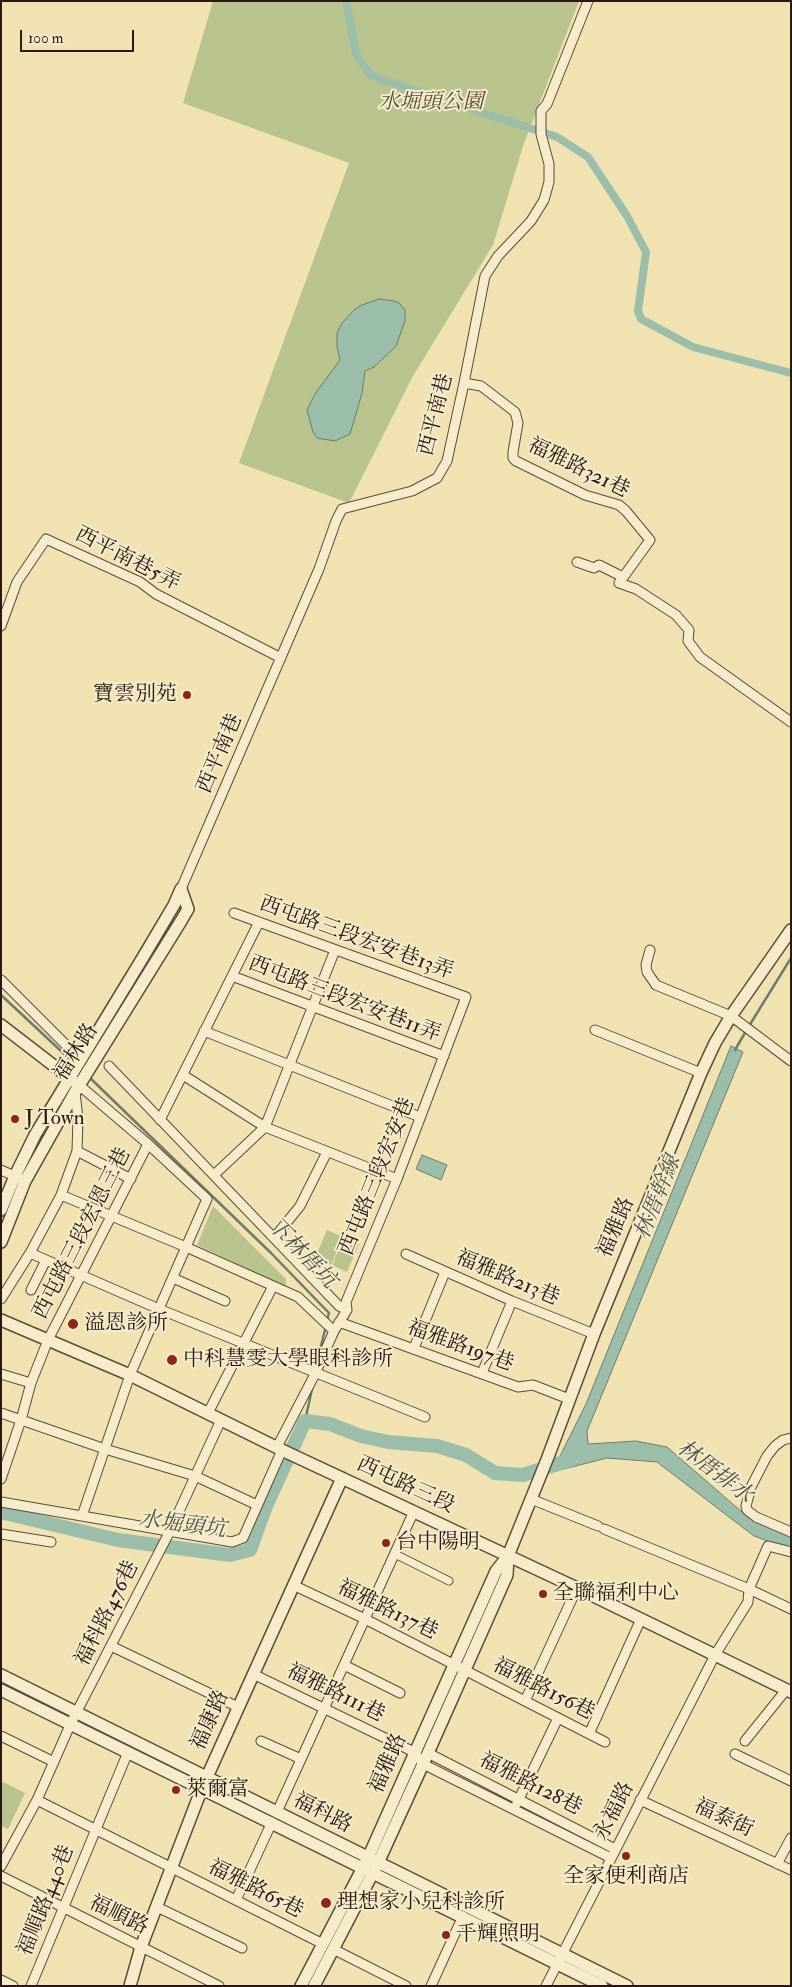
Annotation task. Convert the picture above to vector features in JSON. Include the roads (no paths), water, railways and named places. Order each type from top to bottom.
[{"type":"street","name":"西平南巷","points":[[207,834],[319,569],[342,509],[412,491],[437,478],[447,461],[485,276],[498,256],[531,221],[544,200],[549,182],[549,164],[542,134],[541,111],[548,104],[588,1]]},
{"type":"street","name":"福雅路321巷","points":[[464,383],[481,386],[515,412],[518,422],[513,458],[516,461],[585,495],[620,505],[650,540],[623,577]]},
{"type":"street","name":"西平南巷5弄","points":[[1,626],[17,582],[46,539],[140,582],[156,594],[281,658]]},
{"type":"street","points":[[576,562],[594,568],[599,565],[623,577],[619,583],[644,593],[680,619],[688,630],[688,641],[700,657],[791,722]]},
{"type":"street","name":"福林路","points":[[1,1242],[35,1135],[174,905],[207,834]]},
{"type":"street","name":"福林路","points":[[1,1210],[182,921],[188,909],[182,889]]},
{"type":"street","name":"西屯路三段宏安巷13弄","points":[[234,913],[466,997]]},
{"type":"street","points":[[160,1120],[259,922]]},
{"type":"street","name":"福雅路","points":[[371,1865],[414,1752],[507,1575],[508,1556],[539,1481],[594,1334],[701,1073],[715,1043],[731,1016],[791,930]]},
{"type":"street","points":[[214,1175],[265,1127],[335,950]]},
{"type":"street","points":[[650,950],[646,965],[647,972],[656,985],[731,1016],[791,1061]]},
{"type":"street","name":"西屯路三段宏安巷11弄","points":[[232,976],[444,1056]]},
{"type":"street","points":[[1,980],[76,1067],[82,1080],[207,1200],[130,1375],[82,1516]]},
{"type":"street","name":"西屯路三段宏安巷","points":[[1,1502],[169,1533],[232,1542],[243,1538],[257,1505],[285,1451],[315,1374],[334,1331],[346,1310],[346,1302],[397,1179],[466,997]]},
{"type":"street","points":[[1,1025],[76,1067]]},
{"type":"street","points":[[595,1030],[701,1073]]},
{"type":"street","points":[[204,1031],[420,1117]]},
{"type":"street","points":[[109,1066],[339,1306],[346,1310]]},
{"type":"street","points":[[183,1075],[265,1127],[397,1179]]},
{"type":"street","points":[[1,1299],[30,1253],[61,1195],[77,1151],[82,1080]]},
{"type":"street","name":"西屯路三段宏恩三巷","points":[[1,1479],[21,1420],[30,1383],[48,1340],[148,1144]]},
{"type":"street","points":[[77,1151],[131,1178]]},
{"type":"street","points":[[274,1238],[300,1206],[328,1152]]},
{"type":"street","points":[[1,1170],[20,1178]]},
{"type":"street","points":[[61,1195],[186,1247],[298,1297],[334,1331]]},
{"type":"street","points":[[30,1253],[315,1374],[425,1417]]},
{"type":"street","name":"福雅路213巷","points":[[406,1254],[512,1301],[594,1334]]},
{"type":"street","points":[[30,1290],[46,1260]]},
{"type":"street","points":[[414,1348],[446,1272]]},
{"type":"street","points":[[173,1278],[225,1301]]},
{"type":"street","points":[[208,1413],[273,1286]]},
{"type":"street","points":[[482,1373],[512,1301]]},
{"type":"street","name":"西屯路三段","points":[[1,1320],[130,1375],[285,1451],[578,1588],[789,1691]]},
{"type":"street","name":"福雅路197巷","points":[[339,1322],[518,1387],[534,1385],[569,1399]]},
{"type":"street","points":[[1,1374],[30,1383]]},
{"type":"street","points":[[1,1413],[105,1449],[195,1476],[257,1505]]},
{"type":"street","name":"福科路476巷","points":[[1,1866],[37,1800],[71,1723],[158,1556],[221,1420]]},
{"type":"street","points":[[747,1510],[747,1500],[751,1488],[767,1456],[775,1446],[783,1440],[791,1438]]},
{"type":"street","points":[[760,1462],[741,1500],[741,1504],[756,1517],[791,1532]]},
{"type":"street","name":"福康路","points":[[130,1986],[141,1947],[202,1788],[342,1478]]},
{"type":"street","points":[[531,1499],[749,1589],[791,1609]]},
{"type":"street","points":[[236,1900],[414,1511]]},
{"type":"street","points":[[1,1534],[51,1542]]},
{"type":"street","name":"永福路","points":[[546,1986],[715,1655],[748,1602],[749,1589],[768,1546],[791,1552]]},
{"type":"street","points":[[395,1554],[449,1581]]},
{"type":"street","name":"福雅路137巷","points":[[293,1585],[459,1667]]},
{"type":"street","points":[[525,1701],[578,1588]]},
{"type":"street","points":[[589,1734],[641,1619]]},
{"type":"street","points":[[111,1646],[238,1707]]},
{"type":"street","points":[[344,1665],[400,1692]]},
{"type":"street","name":"福雅路","points":[[301,1986],[328,1947],[423,1764],[459,1667]]},
{"type":"street","name":"福雅路156巷","points":[[459,1667],[606,1742]]},
{"type":"street","name":"福雅路111巷","points":[[253,1674],[414,1752],[423,1764]]},
{"type":"street","name":"福科路","points":[[1,1675],[207,1777],[274,1817]]},
{"type":"street","name":"福科路","points":[[1,1690],[202,1788],[274,1817],[559,1959],[602,1986]]},
{"type":"street","points":[[745,1741],[789,1691]]},
{"type":"street","points":[[514,1810],[558,1718]]},
{"type":"street","points":[[1,1736],[54,1762]]},
{"type":"street","points":[[261,1741],[301,1759]]},
{"type":"street","name":"福順路440巷","points":[[31,1986],[128,1752]]},
{"type":"street","name":"福雅路128巷","points":[[428,1753],[615,1849]]},
{"type":"street","points":[[734,1754],[791,1781]]},
{"type":"street","name":"福雅路128巷","points":[[423,1764],[611,1858]]},
{"type":"street","name":"福雅路65巷","points":[[37,1800],[406,1986]]},
{"type":"street","name":"福泰街","points":[[640,1800],[791,1870]]},
{"type":"street","points":[[777,1864],[791,1838]]},
{"type":"street","name":"福科路","points":[[371,1865],[463,1916],[559,1959],[627,1986]]},
{"type":"street","name":"福順路","points":[[1,1876],[219,1986]]},
{"type":"street","points":[[157,1907],[242,1948]]},
{"type":"street","points":[[431,1986],[463,1916]]},
{"type":"street","name":"福雅路","points":[[314,1986],[328,1947]]},
{"type":"street","points":[[1,1980],[12,1986]]},
{"type":"waterway","points":[[346,1],[356,54],[371,76],[557,137],[588,157],[627,216],[646,252],[638,311],[641,319],[693,347],[791,373]]},
{"type":"waterway","name":"林厝幹線","points":[[749,1026],[791,958]]},
{"type":"waterway","name":"下林厝坑","points":[[1,995],[75,1064]]},
{"type":"waterway","name":"林厝幹線","points":[[735,1050],[746,1031]]},
{"type":"waterway","name":"下林厝坑","points":[[88,1076],[271,1253],[329,1313],[327,1320]]},
{"type":"waterway","name":"下林厝坑","points":[[319,1354],[326,1326]]},
{"type":"waterway","name":"下林厝坑","points":[[305,1421],[312,1389]]},
{"type":"waterway","name":"水堀頭坑","points":[[1,1512],[118,1540],[230,1555],[250,1550],[266,1506],[305,1421],[330,1424],[361,1436],[388,1442],[437,1446],[466,1455],[495,1473],[523,1475],[573,1459]]},
{"type":"place","name":"寶雲別苑","points":[[187,695]]},
{"type":"place","name":"J Town","points":[[15,1119]]},
{"type":"place","name":"溢恩診所","points":[[73,1324]]},
{"type":"place","name":"中科慧雯大學眼科診所","points":[[172,1360]]},
{"type":"place","name":"台中陽明","points":[[386,1543]]},
{"type":"place","name":"全聯福利中心","points":[[543,1594]]},
{"type":"place","name":"萊爾富","points":[[176,1790]]},
{"type":"place","name":"全家便利商店","points":[[626,1856]]},
{"type":"place","name":"理想家小兒科診所","points":[[326,1903]]},
{"type":"place","name":"千輝照明","points":[[446,1935]]},
{"type":"park label","name":"水堀頭公園","points":[[431,103]]},
{"type":"water label","name":"林厝排水","points":[[714,1473]]}]
